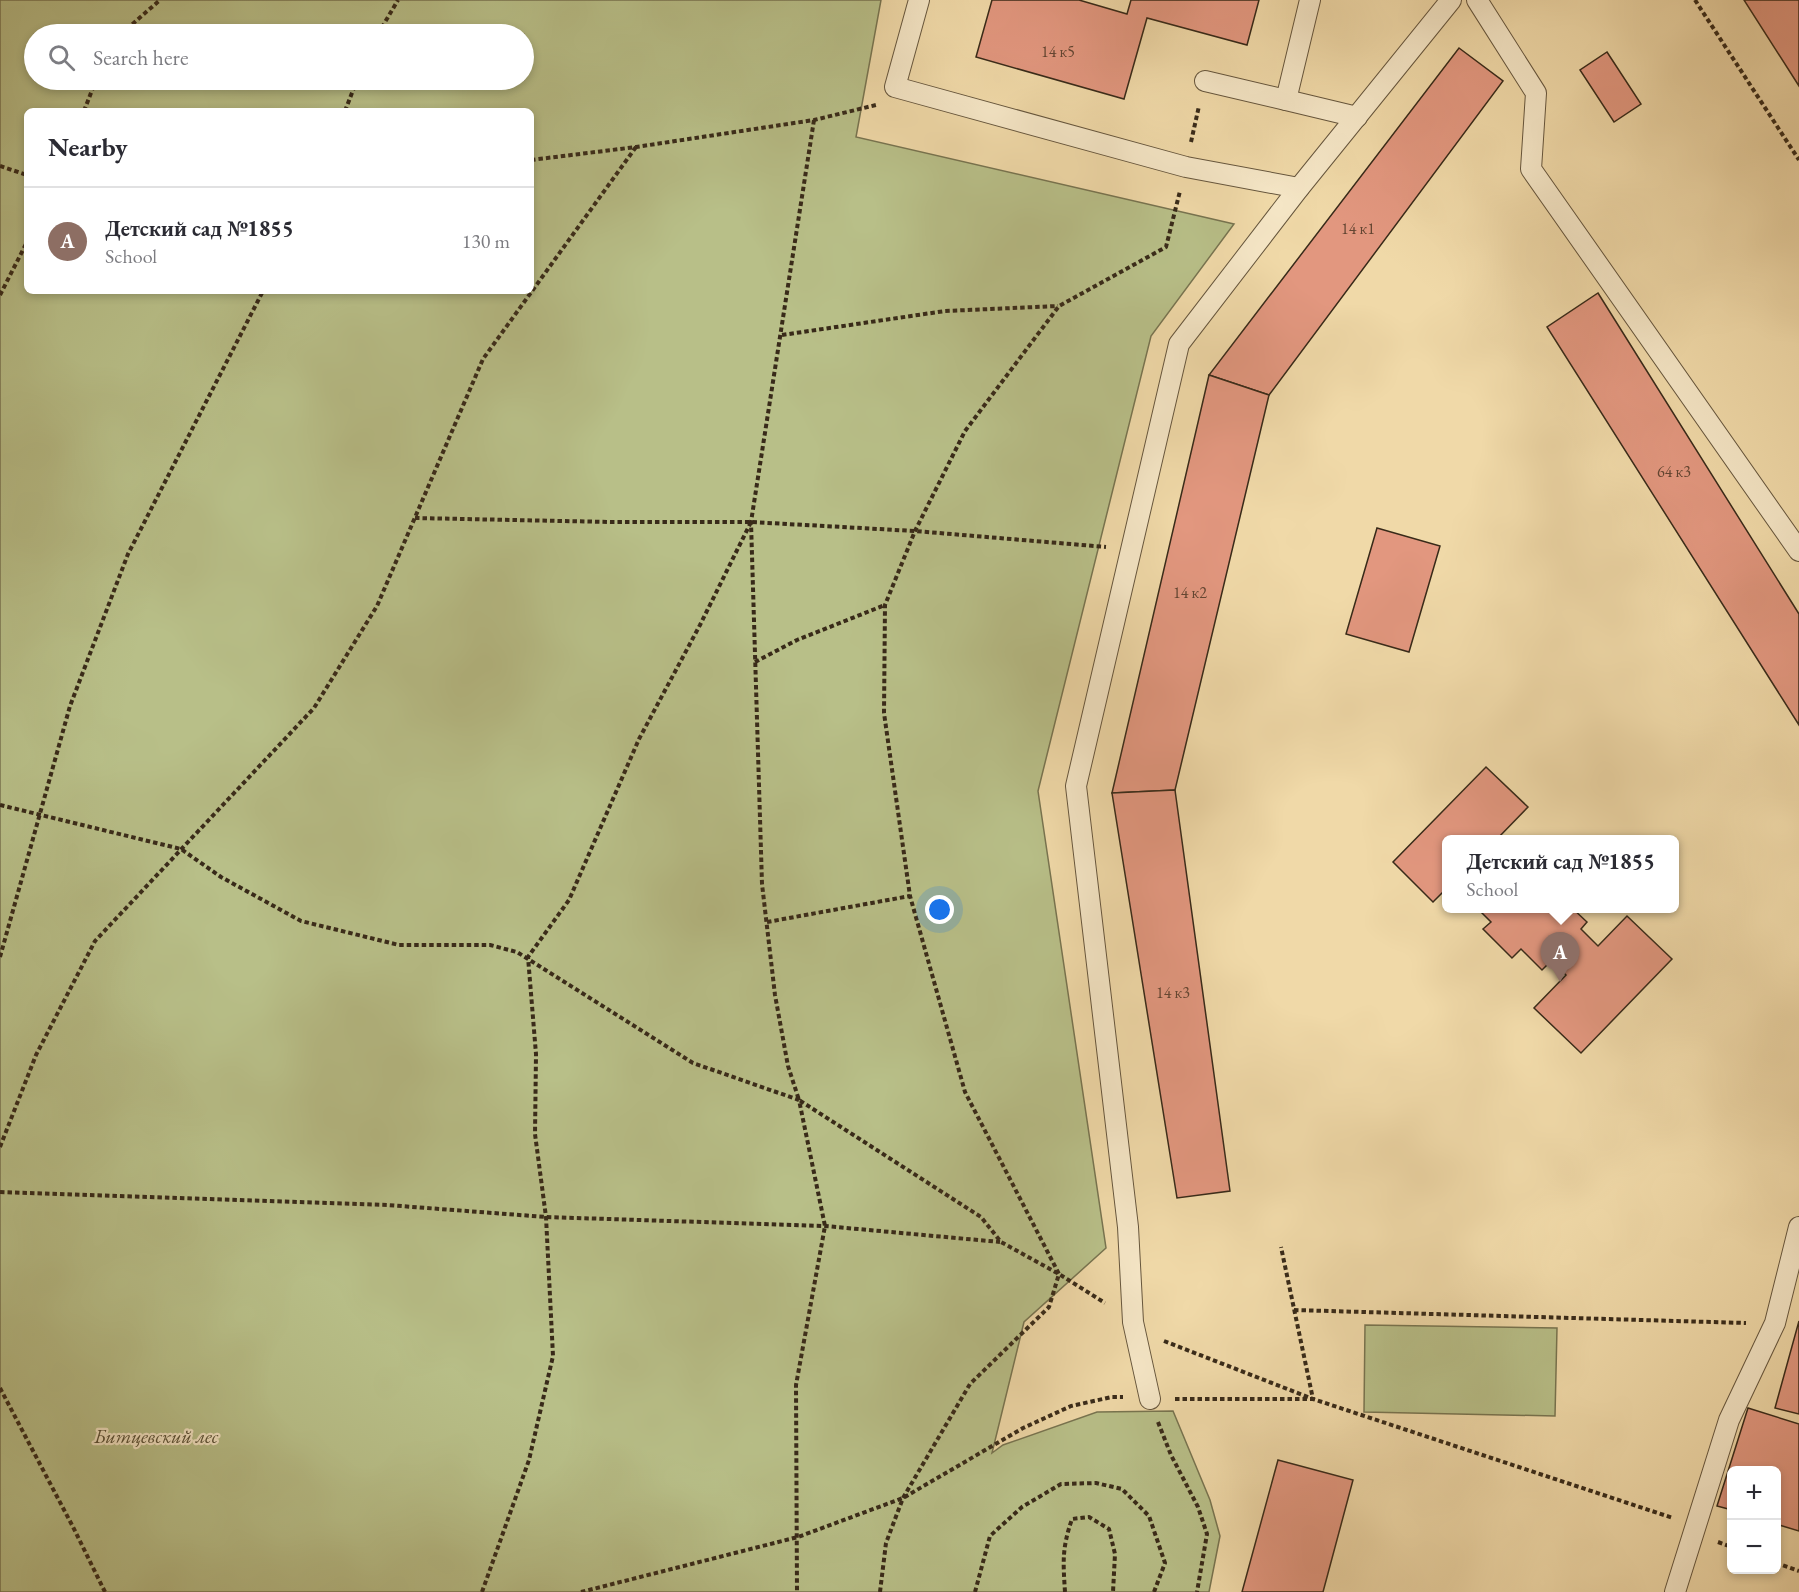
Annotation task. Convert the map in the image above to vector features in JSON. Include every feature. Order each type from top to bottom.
[{"type":"lane","points":[[919,0],[895,87],[1186,167],[1299,188]]},
{"type":"lane","points":[[1286,100],[1310,0]]},
{"type":"lane","points":[[1150,1399],[1133,1322],[1128,1227],[1076,786],[1179,344],[1299,188],[1451,0]]},
{"type":"lane","points":[[1477,0],[1536,93],[1531,169],[1799,551]]},
{"type":"lane","points":[[1205,81],[1357,117]]},
{"type":"lane","points":[[1675,1592],[1729,1420],[1775,1323],[1799,1227]]},
{"type":"path","points":[[132,24],[160,0]]},
{"type":"path","points":[[384,24],[398,0]]},
{"type":"path","points":[[1695,0],[1799,160]]},
{"type":"path","points":[[880,1592],[886,1544],[903,1498],[970,1384],[1049,1307],[1059,1274],[966,1092],[910,896],[884,713],[885,605],[915,531],[965,430],[1059,306],[1166,247],[1205,81]]},
{"type":"path","points":[[534,160],[814,120],[876,106],[895,87]]},
{"type":"path","points":[[85,108],[92,90]]},
{"type":"path","points":[[346,108],[353,90]]},
{"type":"path","points":[[797,1592],[796,1385],[825,1226],[774,995],[762,884],[751,522],[814,120]]},
{"type":"path","points":[[534,288],[636,147]]},
{"type":"path","points":[[0,166],[24,174]]},
{"type":"path","points":[[0,295],[24,248]]},
{"type":"path","points":[[0,957],[70,706],[128,554],[261,294]]},
{"type":"path","points":[[0,1148],[36,1055],[95,941],[314,708],[377,606],[483,359],[530,294]]},
{"type":"path","points":[[782,335],[945,311],[1059,306]]},
{"type":"path","points":[[415,518],[751,522],[915,531],[1131,549]]},
{"type":"path","points":[[482,1592],[529,1460],[553,1356],[546,1216],[535,1134],[536,1054],[528,957],[569,900],[639,740],[751,522]]},
{"type":"path","points":[[755,662],[797,640],[885,605]]},
{"type":"path","points":[[0,805],[182,849],[221,877],[301,921],[399,945],[490,945],[528,957],[693,1063],[799,1100],[981,1217],[1001,1242],[1059,1274],[1166,1343],[1313,1399],[1658,1513]]},
{"type":"path","points":[[767,922],[910,896]]},
{"type":"path","points":[[0,1192],[375,1204],[546,1216],[825,1226],[1001,1242]]},
{"type":"path","points":[[1281,1246],[1313,1399]]},
{"type":"path","points":[[1294,1310],[1775,1323]]},
{"type":"path","points":[[0,1388],[105,1592]]},
{"type":"path","points":[[581,1592],[798,1538],[903,1498],[1023,1428],[1071,1406],[1112,1397],[1313,1399]]},
{"type":"path","points":[[1150,1399],[1171,1455],[1198,1508],[1207,1534],[1197,1592]]},
{"type":"path","points":[[975,1592],[990,1536],[1022,1507],[1061,1484],[1096,1483],[1122,1489],[1149,1516],[1165,1563],[1154,1592]]},
{"type":"path","points":[[1065,1592],[1064,1541],[1072,1519],[1089,1517],[1109,1529],[1115,1554],[1113,1592]]},
{"type":"path","points":[[1781,1565],[1799,1571]]},
{"type":"green space","name":"Битцевский лес","points":[[0,0],[881,0],[856,137],[1234,224],[1151,336],[1038,791],[1106,1248],[1024,1322],[992,1453],[1003,1445],[1097,1412],[1173,1411],[1210,1500],[1220,1536],[1209,1592],[0,1592]]},
{"type":"green space","points":[[1365,1325],[1557,1328],[1555,1416],[1364,1412]]},
{"type":"building","points":[[992,0],[1079,0],[1127,14],[1131,0],[1259,0],[1247,45],[1147,18],[1124,99],[976,57]]},
{"type":"building","points":[[1744,0],[1799,0],[1799,86]]},
{"type":"building","points":[[1459,48],[1503,81],[1269,395],[1209,375]]},
{"type":"building","points":[[1607,52],[1641,104],[1614,122],[1580,70]]},
{"type":"building","points":[[1598,293],[1799,614],[1799,725],[1547,327]]},
{"type":"building","points":[[1209,375],[1269,395],[1175,790],[1112,793]]},
{"type":"building","points":[[1377,528],[1440,546],[1409,652],[1346,634]]},
{"type":"building","points":[[1486,767],[1528,807],[1501,835],[1442,835],[1442,893],[1433,902],[1393,862]]},
{"type":"building","points":[[1175,790],[1230,1191],[1177,1198],[1112,793]]},
{"type":"building","points":[[1482,913],[1577,913],[1587,922],[1581,929],[1598,946],[1627,916],[1672,959],[1581,1053],[1534,1008],[1566,975],[1551,961],[1542,970],[1521,949],[1512,958],[1483,929],[1491,922]]},
{"type":"building","points":[[1799,1321],[1799,1414],[1775,1408]]},
{"type":"building","points":[[1748,1408],[1799,1424],[1799,1531],[1781,1526],[1781,1466],[1730,1466]]},
{"type":"building","points":[[1278,1460],[1353,1480],[1323,1592],[1242,1592]]},
{"type":"building","points":[[1727,1474],[1727,1509],[1717,1506]]},
{"type":"place","name":"Детский сад №1855","points":[[1560,982]]}]
